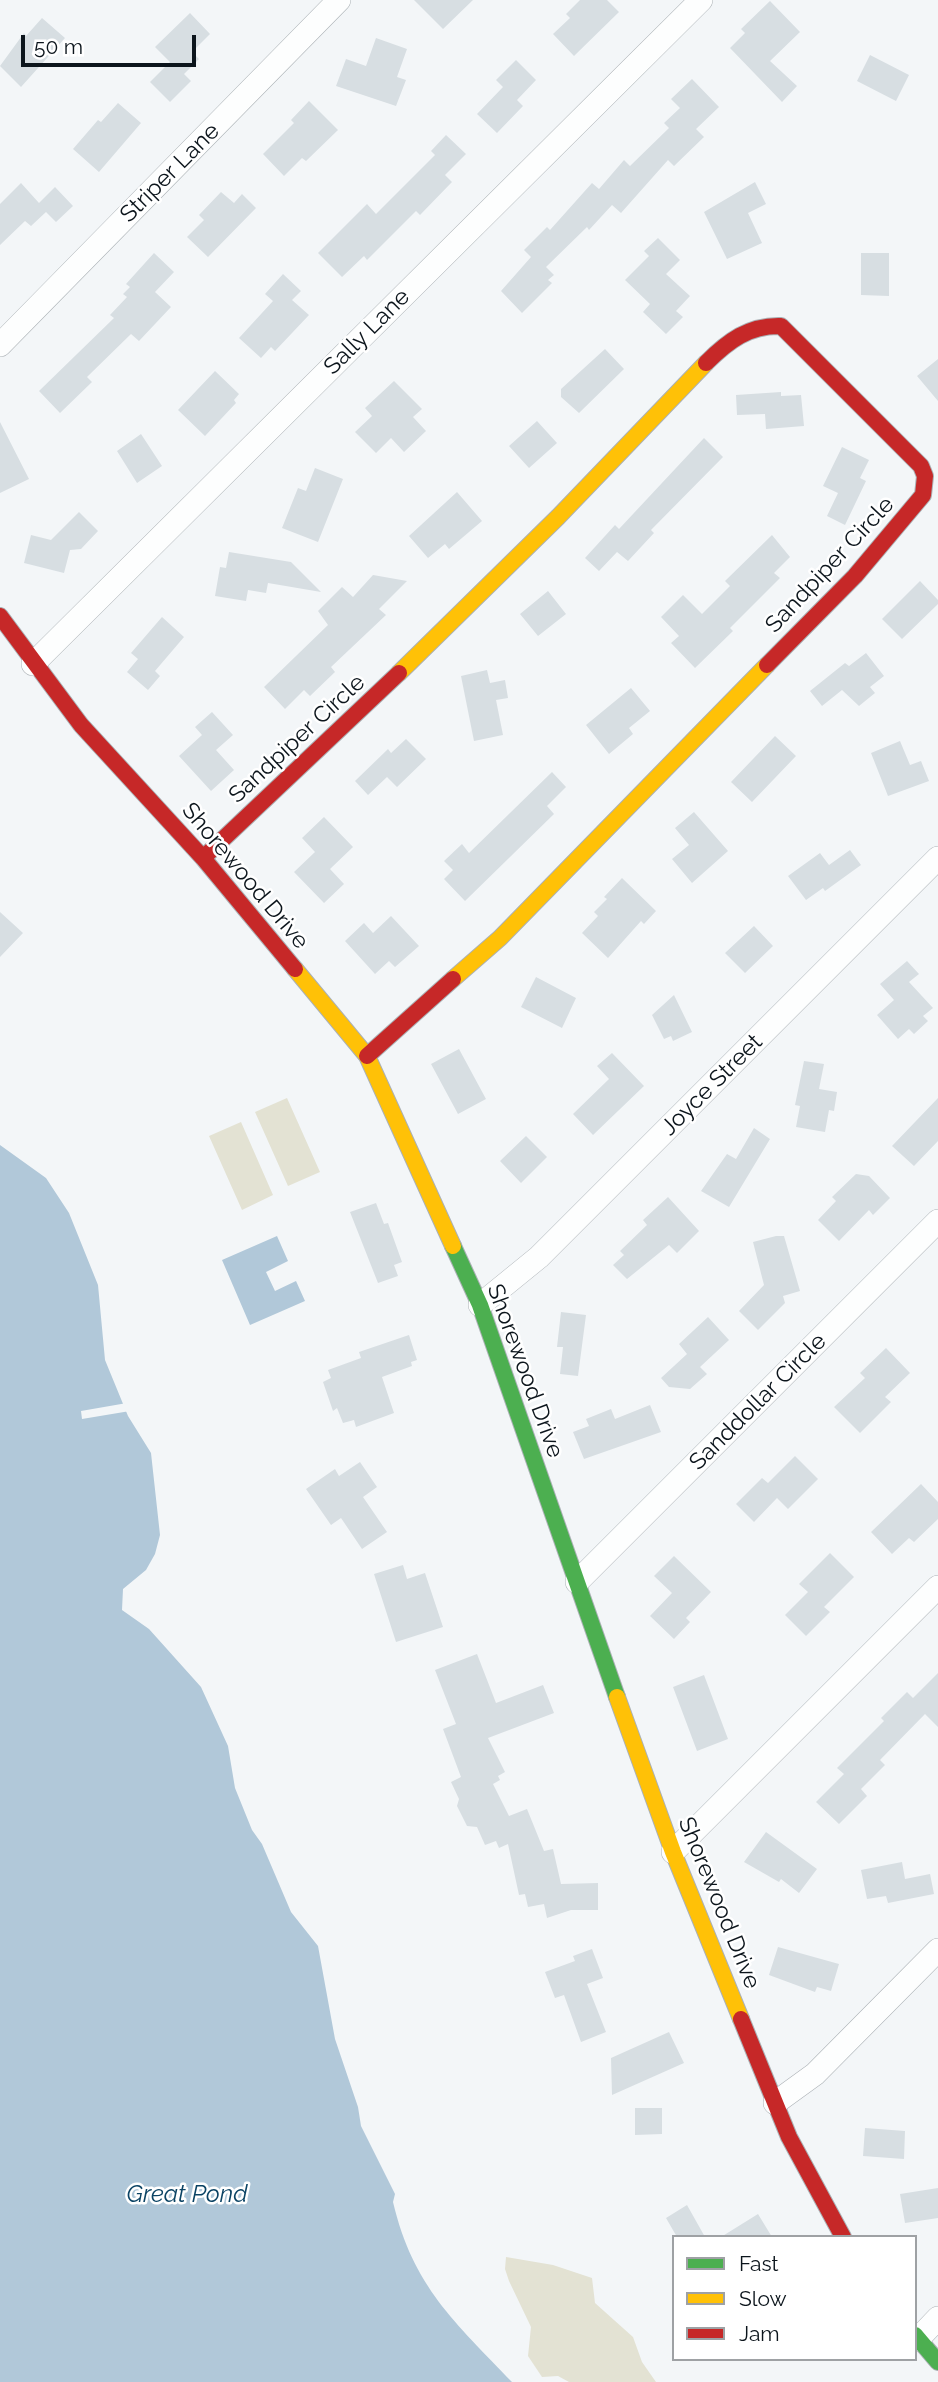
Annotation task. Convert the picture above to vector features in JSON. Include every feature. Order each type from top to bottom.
[{"type":"street","name":"Striper Lane","points":[[0,345],[339,0]]},
{"type":"street","name":"Sally Lane","points":[[33,664],[701,0]]},
{"type":"street","name":"Sandpiper Circle","points":[[203,858],[440,635],[747,329],[767,323],[781,326],[920,466],[925,477],[923,495],[855,576],[500,938],[368,1056]]},
{"type":"street","name":"Shorewood Drive","points":[[0,616],[33,664],[81,724],[203,858],[368,1056],[480,1305],[526,1443],[673,1852],[803,2168],[843,2235]]},
{"type":"street","name":"Joyce Street","points":[[480,1305],[540,1257],[938,858]]},
{"type":"street","name":"Sanddollar Circle","points":[[577,1582],[938,1222]]},
{"type":"street","points":[[673,1852],[938,1587]]},
{"type":"street","points":[[775,2103],[815,2074],[938,1950]]},
{"type":"street","points":[[917,2336],[938,2318]]},
{"type":"street","points":[[917,2338],[938,2362]]},
{"type":"shaded area","points":[[287,1098],[320,1172],[288,1186],[255,1112]]},
{"type":"shaded area","points":[[241,1122],[273,1195],[242,1210],[209,1136]]},
{"type":"shaded area","points":[[506,2257],[553,2265],[592,2278],[595,2303],[633,2337],[642,2362],[656,2382],[569,2382],[558,2376],[542,2377],[528,2356],[531,2327],[509,2281],[505,2269]]},
{"type":"water","name":"Great Pond","points":[[0,1145],[46,1178],[69,1213],[98,1285],[105,1360],[128,1416],[151,1453],[160,1535],[155,1554],[146,1570],[123,1589],[122,1610],[149,1629],[201,1687],[228,1746],[235,1788],[252,1830],[262,1844],[291,1912],[318,1946],[335,2039],[358,2107],[361,2126],[395,2194],[393,2202],[412,2258],[424,2280],[455,2321],[512,2382],[0,2382]]},
{"type":"water","points":[[277,1236],[288,1261],[266,1272],[275,1291],[296,1281],[305,1301],[250,1325],[222,1260]]},
{"type":"pier","points":[[127,1403],[130,1411],[82,1419],[81,1411]]},
{"type":"building","points":[[414,0],[473,0],[443,29]]},
{"type":"building","points":[[580,0],[607,0],[619,12],[574,56],[553,34],[570,18],[566,14]]},
{"type":"building","points":[[770,1],[800,32],[770,61],[797,86],[782,102],[730,48],[745,33],[741,29]]},
{"type":"building","points":[[190,13],[210,34],[192,52],[199,59],[184,74],[191,81],[170,102],[150,82],[170,62],[155,47]]},
{"type":"building","points":[[42,18],[65,38],[21,87],[0,66],[24,33],[26,36]]},
{"type":"building","points":[[376,38],[407,49],[397,77],[406,80],[396,106],[336,86],[346,59],[366,66]]},
{"type":"building","points":[[870,55],[909,75],[896,101],[857,81]]},
{"type":"building","points":[[516,60],[536,80],[517,100],[523,106],[497,133],[477,114],[503,87],[496,80]]},
{"type":"building","points":[[692,79],[719,107],[696,129],[704,137],[674,166],[668,160],[621,213],[612,205],[589,230],[587,227],[546,267],[554,275],[548,280],[552,283],[522,313],[501,291],[531,257],[524,250],[547,227],[550,230],[592,183],[599,189],[624,160],[630,166],[669,128],[664,123],[680,108],[671,99]]},
{"type":"building","points":[[309,101],[338,130],[306,161],[302,158],[284,176],[263,154],[294,123],[291,120]]},
{"type":"building","points":[[118,103],[141,123],[99,172],[73,149],[98,120],[101,122]]},
{"type":"building","points":[[446,135],[466,154],[445,175],[452,182],[420,215],[416,211],[367,260],[364,256],[342,277],[318,253],[367,204],[376,214],[435,155],[431,151]]},
{"type":"building","points":[[755,182],[766,204],[748,213],[762,243],[727,259],[704,212]]},
{"type":"building","points":[[21,183],[39,203],[55,187],[73,206],[56,222],[46,212],[31,226],[25,221],[0,245],[0,204]]},
{"type":"building","points":[[221,192],[234,203],[242,194],[256,208],[208,257],[187,237],[204,220],[199,215]]},
{"type":"building","points":[[658,238],[680,260],[666,274],[690,296],[676,311],[683,317],[666,334],[643,312],[650,304],[625,280],[649,256],[644,251]]},
{"type":"building","points":[[154,253],[174,272],[155,292],[171,307],[139,341],[131,334],[87,377],[92,382],[60,413],[39,391],[114,318],[110,315],[127,297],[123,294],[130,287],[126,284]]},
{"type":"building","points":[[861,253],[889,253],[889,296],[861,295]]},
{"type":"building","points":[[283,274],[301,291],[292,300],[309,315],[275,351],[271,347],[261,358],[239,338],[273,301],[265,294]]},
{"type":"building","points":[[605,349],[624,369],[579,413],[561,397],[561,389]]},
{"type":"building","points":[[938,359],[938,401],[917,376]]},
{"type":"building","points":[[215,371],[239,394],[234,400],[236,403],[205,436],[178,410]]},
{"type":"building","points":[[394,381],[422,409],[413,417],[426,431],[404,452],[391,438],[376,453],[355,432],[372,416],[365,408]]},
{"type":"building","points":[[781,392],[781,396],[801,395],[804,426],[766,429],[765,414],[737,415],[736,395]]},
{"type":"building","points":[[537,421],[557,443],[529,468],[509,446]]},
{"type":"building","points":[[0,422],[29,479],[0,493]]},
{"type":"building","points":[[141,434],[162,466],[137,483],[117,451]]},
{"type":"building","points":[[704,438],[723,457],[651,530],[654,533],[628,561],[617,552],[599,571],[585,558],[615,525],[619,529]]},
{"type":"building","points":[[842,447],[869,460],[860,478],[866,481],[845,525],[827,516],[838,493],[823,486]]},
{"type":"building","points":[[315,468],[343,479],[318,542],[282,528],[298,488],[306,491]]},
{"type":"building","points":[[457,492],[482,521],[449,549],[445,544],[428,558],[409,536]]},
{"type":"building","points":[[79,512],[98,531],[81,549],[70,550],[64,573],[24,563],[31,535],[51,540]]},
{"type":"building","points":[[772,535],[790,557],[774,573],[780,578],[730,628],[733,631],[695,668],[671,643],[679,636],[661,617],[683,595],[702,614],[730,586],[725,581]]},
{"type":"building","points":[[229,552],[291,562],[321,592],[268,583],[266,593],[248,590],[246,601],[215,596],[220,567],[226,568]]},
{"type":"building","points":[[373,575],[407,581],[379,609],[386,615],[331,667],[335,672],[310,696],[304,690],[285,709],[264,687],[328,625],[318,611],[342,587],[353,597]]},
{"type":"building","points":[[920,581],[938,600],[938,604],[902,639],[882,619]]},
{"type":"building","points":[[548,591],[566,614],[538,636],[520,614]]},
{"type":"building","points":[[162,617],[184,637],[155,671],[160,676],[148,690],[127,672],[138,659],[131,653]]},
{"type":"building","points":[[866,653],[884,676],[870,687],[875,693],[859,706],[842,690],[822,706],[810,691],[845,663],[849,666]]},
{"type":"building","points":[[487,670],[490,683],[505,680],[508,698],[496,700],[503,735],[474,741],[461,676]]},
{"type":"building","points":[[631,688],[650,711],[629,728],[633,734],[609,754],[586,725]]},
{"type":"building","points":[[212,712],[233,735],[216,750],[234,770],[211,791],[179,756],[202,735],[195,727]]},
{"type":"building","points":[[775,736],[796,756],[752,802],[731,782]]},
{"type":"building","points":[[406,739],[426,759],[397,787],[387,777],[368,795],[355,781],[388,749],[391,753]]},
{"type":"building","points":[[900,741],[910,765],[921,761],[929,781],[888,796],[871,753]]},
{"type":"building","points":[[552,772],[566,787],[547,806],[554,814],[465,901],[444,879],[453,870],[444,861],[462,844],[469,853]]},
{"type":"building","points":[[694,812],[728,851],[692,883],[672,859],[689,845],[675,828]]},
{"type":"building","points":[[324,817],[353,847],[330,869],[344,884],[324,903],[294,872],[315,852],[302,838]]},
{"type":"building","points":[[850,850],[861,865],[825,891],[823,888],[806,900],[788,876],[820,853],[829,865]]},
{"type":"building","points":[[622,878],[656,911],[644,924],[641,921],[608,958],[582,933],[598,916],[594,912],[607,899],[604,897]]},
{"type":"building","points":[[0,912],[23,933],[0,957]]},
{"type":"building","points":[[391,916],[419,946],[395,967],[389,961],[375,974],[345,941],[364,923],[373,933]]},
{"type":"building","points":[[754,926],[773,946],[745,973],[725,953]]},
{"type":"building","points":[[907,961],[919,974],[909,982],[933,1008],[923,1016],[928,1021],[914,1034],[909,1029],[898,1039],[877,1015],[894,1000],[880,984]]},
{"type":"building","points":[[536,977],[576,998],[562,1028],[521,1007]]},
{"type":"building","points":[[674,995],[692,1032],[673,1041],[671,1036],[664,1039],[652,1015]]},
{"type":"building","points":[[459,1049],[486,1099],[458,1114],[431,1064]]},
{"type":"building","points":[[612,1053],[644,1086],[593,1135],[573,1114],[609,1079],[597,1066]]},
{"type":"building","points":[[804,1061],[824,1064],[819,1089],[837,1092],[834,1111],[829,1110],[825,1132],[796,1127],[800,1106],[795,1105]]},
{"type":"building","points":[[938,1098],[938,1141],[914,1166],[892,1146]]},
{"type":"building","points":[[754,1128],[770,1139],[729,1207],[701,1191],[727,1154],[736,1159]]},
{"type":"building","points":[[526,1136],[547,1157],[521,1183],[500,1161]]},
{"type":"building","points":[[856,1174],[869,1176],[890,1198],[873,1215],[869,1210],[839,1241],[818,1220],[836,1201],[832,1197]]},
{"type":"building","points":[[668,1197],[699,1231],[677,1253],[669,1245],[627,1279],[613,1265],[624,1255],[620,1251],[647,1225],[643,1220]]},
{"type":"building","points":[[376,1203],[384,1224],[388,1223],[402,1262],[394,1265],[398,1276],[378,1283],[350,1212]]},
{"type":"building","points":[[784,1236],[800,1291],[783,1296],[785,1303],[758,1330],[739,1311],[764,1285],[753,1242]]},
{"type":"building","points":[[561,1312],[586,1315],[578,1376],[560,1374],[563,1347],[557,1347]]},
{"type":"building","points":[[708,1317],[729,1340],[700,1367],[707,1374],[690,1389],[669,1387],[661,1378],[687,1354],[679,1344]]},
{"type":"building","points":[[409,1335],[417,1360],[411,1362],[412,1366],[382,1377],[394,1413],[356,1427],[354,1420],[343,1423],[337,1408],[333,1411],[323,1382],[331,1378],[328,1370],[361,1358],[359,1352]]},
{"type":"building","points":[[886,1348],[910,1373],[885,1397],[891,1402],[860,1433],[834,1407],[865,1378],[860,1373]]},
{"type":"building","points":[[650,1405],[661,1432],[584,1459],[573,1432],[589,1426],[586,1419],[611,1409],[615,1419]]},
{"type":"building","points":[[795,1456],[818,1479],[788,1509],[777,1498],[754,1522],[736,1504],[762,1478],[768,1483]]},
{"type":"building","points":[[360,1462],[377,1487],[363,1497],[387,1532],[362,1549],[341,1518],[331,1525],[306,1489],[335,1469],[339,1476]]},
{"type":"building","points":[[921,1484],[938,1502],[938,1519],[914,1542],[909,1538],[892,1554],[871,1532]]},
{"type":"building","points":[[830,1553],[854,1577],[824,1607],[830,1612],[806,1636],[785,1615],[808,1592],[799,1584]]},
{"type":"building","points":[[674,1556],[711,1592],[686,1618],[690,1622],[674,1639],[650,1616],[672,1593],[654,1576]]},
{"type":"building","points":[[403,1565],[407,1579],[425,1573],[443,1627],[396,1642],[374,1574]]},
{"type":"building","points":[[477,1654],[496,1703],[543,1685],[554,1713],[488,1738],[505,1772],[498,1776],[500,1780],[493,1784],[509,1816],[527,1809],[544,1851],[553,1849],[561,1884],[598,1883],[598,1910],[571,1910],[547,1918],[544,1904],[528,1907],[525,1894],[519,1895],[508,1844],[499,1848],[496,1841],[485,1845],[477,1827],[467,1826],[457,1806],[459,1799],[451,1782],[461,1777],[443,1729],[456,1724],[435,1670]]},
{"type":"building","points":[[938,1673],[938,1727],[925,1714],[880,1760],[885,1765],[861,1789],[867,1796],[839,1824],[816,1802],[844,1774],[837,1768],[884,1721],[881,1718],[907,1692],[913,1698]]},
{"type":"building","points":[[704,1675],[728,1739],[697,1751],[673,1687]]},
{"type":"building","points":[[766,1832],[817,1869],[799,1893],[781,1879],[779,1882],[744,1862]]},
{"type":"building","points":[[902,1862],[905,1879],[930,1874],[934,1894],[888,1903],[886,1896],[867,1899],[861,1870]]},
{"type":"building","points":[[778,1947],[839,1964],[831,1991],[817,1987],[815,1992],[769,1975]]},
{"type":"building","points":[[592,1949],[603,1978],[587,1984],[606,2032],[581,2042],[564,1995],[555,1998],[545,1972],[575,1961],[573,1956]]},
{"type":"building","points":[[669,2032],[684,2063],[612,2095],[611,2058]]},
{"type":"building","points":[[635,2108],[662,2108],[662,2134],[635,2135]]},
{"type":"building","points":[[865,2128],[905,2131],[904,2159],[863,2156]]},
{"type":"building","points":[[938,2188],[938,2218],[905,2223],[900,2194]]},
{"type":"building","points":[[687,2205],[704,2235],[676,2235],[666,2218]]},
{"type":"building","points":[[758,2214],[771,2235],[724,2235]]},
{"type":"traffic: fast","points":[[453,1246],[480,1305],[617,1697]]},
{"type":"traffic: fast","points":[[917,2337],[938,2362]]},
{"type":"traffic: slow","points":[[399,673],[558,517],[706,363]]},
{"type":"traffic: slow","points":[[453,979],[500,938],[767,665]]},
{"type":"traffic: slow","points":[[295,969],[367,1056],[453,1246]]},
{"type":"traffic: slow","points":[[617,1697],[673,1852],[741,2019]]},
{"type":"traffic: jam","points":[[706,363],[722,348],[749,331],[781,326],[921,466],[925,476],[923,495],[855,576],[767,665]]},
{"type":"traffic: jam","points":[[0,616],[81,725],[203,858],[295,969]]},
{"type":"traffic: jam","points":[[203,858],[399,673]]},
{"type":"traffic: jam","points":[[367,1056],[453,979]]},
{"type":"traffic: jam","points":[[741,2019],[789,2137],[842,2235]]}]
